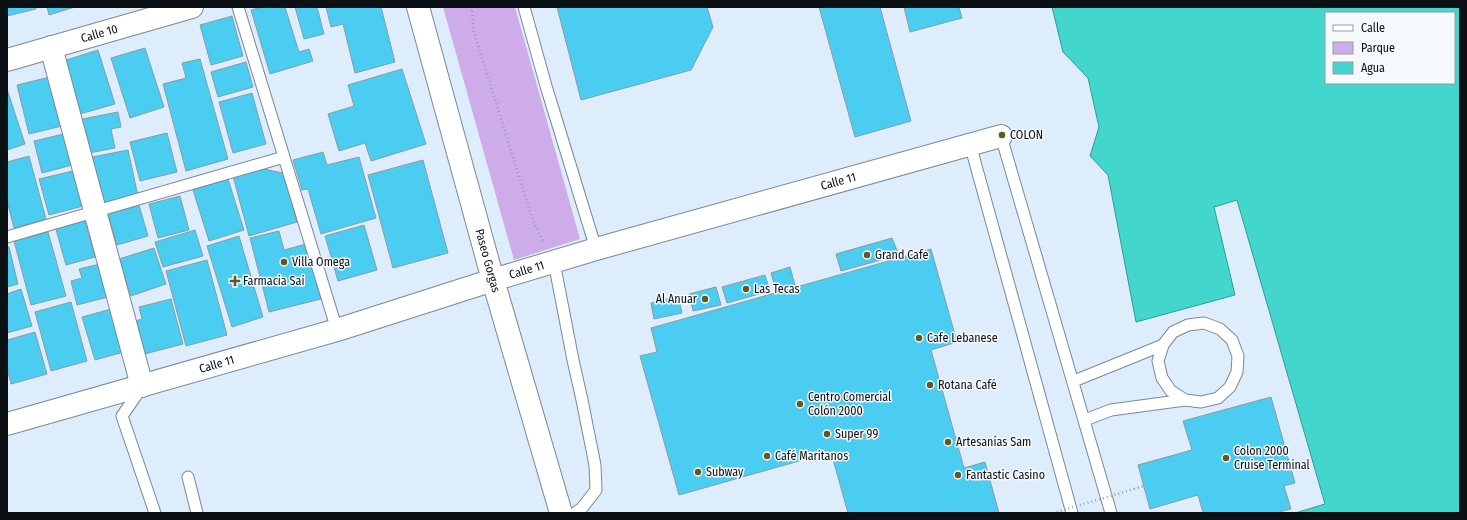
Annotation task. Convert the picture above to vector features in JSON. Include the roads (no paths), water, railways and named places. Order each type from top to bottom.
[{"type":"street","name":"Calle 10","points":[[7,60],[192,7]]},
{"type":"street","name":"Paseo Gorgas","points":[[418,7],[493,280],[562,513]]},
{"type":"street","points":[[50,47],[142,386]]},
{"type":"street","name":"Calle 11","points":[[7,424],[337,330],[596,249],[1001,136]]},
{"type":"lane","points":[[238,7],[337,330]]},
{"type":"lane","points":[[524,7],[546,86],[596,249]]},
{"type":"lane","points":[[1001,136],[1074,381],[1111,513]]},
{"type":"lane","points":[[970,144],[1072,513]]},
{"type":"lane","points":[[7,237],[284,157]]},
{"type":"lane","points":[[554,262],[571,353],[595,465],[596,490],[582,508],[575,513]]},
{"type":"lane","points":[[1085,420],[1111,410],[1185,400],[1201,402],[1218,398],[1230,387],[1237,372],[1238,356],[1232,340],[1220,329],[1204,324],[1188,324],[1173,332],[1163,345],[1158,361],[1162,378],[1171,391],[1185,400]]},
{"type":"lane","points":[[1074,381],[1163,345]]},
{"type":"lane","points":[[142,386],[122,416],[155,513]]},
{"type":"lane","points":[[188,477],[198,513]]},
{"type":"water","points":[[1052,7],[1460,7],[1460,513],[1295,513],[1325,504],[1237,200],[1214,207],[1235,295],[1136,322],[1108,175],[1090,156],[1099,127],[1088,78],[1063,52]]},
{"type":"place","name":"COLON","points":[[1002,135]]},
{"type":"place","name":"Grand Cafe","points":[[867,255]]},
{"type":"place","name":"Villa Omega","points":[[284,262]]},
{"type":"place","name":"Farmacia Sai","points":[[235,281]]},
{"type":"place","name":"Las Tecas","points":[[746,289]]},
{"type":"place","name":"Al Anuar","points":[[705,299]]},
{"type":"place","name":"Cafe Lebanese","points":[[919,338]]},
{"type":"place","name":"Rotana Café","points":[[930,385]]},
{"type":"place","name":"Centro Comercial Colón 2000","points":[[800,404]]},
{"type":"place","name":"Super 99","points":[[827,434]]},
{"type":"place","name":"Artesanías Sam","points":[[948,442]]},
{"type":"place","name":"Café Maritanos","points":[[767,456]]},
{"type":"place","name":"Colon 2000 Cruise Terminal","points":[[1226,458]]},
{"type":"place","name":"Subway","points":[[698,472]]},
{"type":"place","name":"Fantastic Casino","points":[[958,475]]}]
